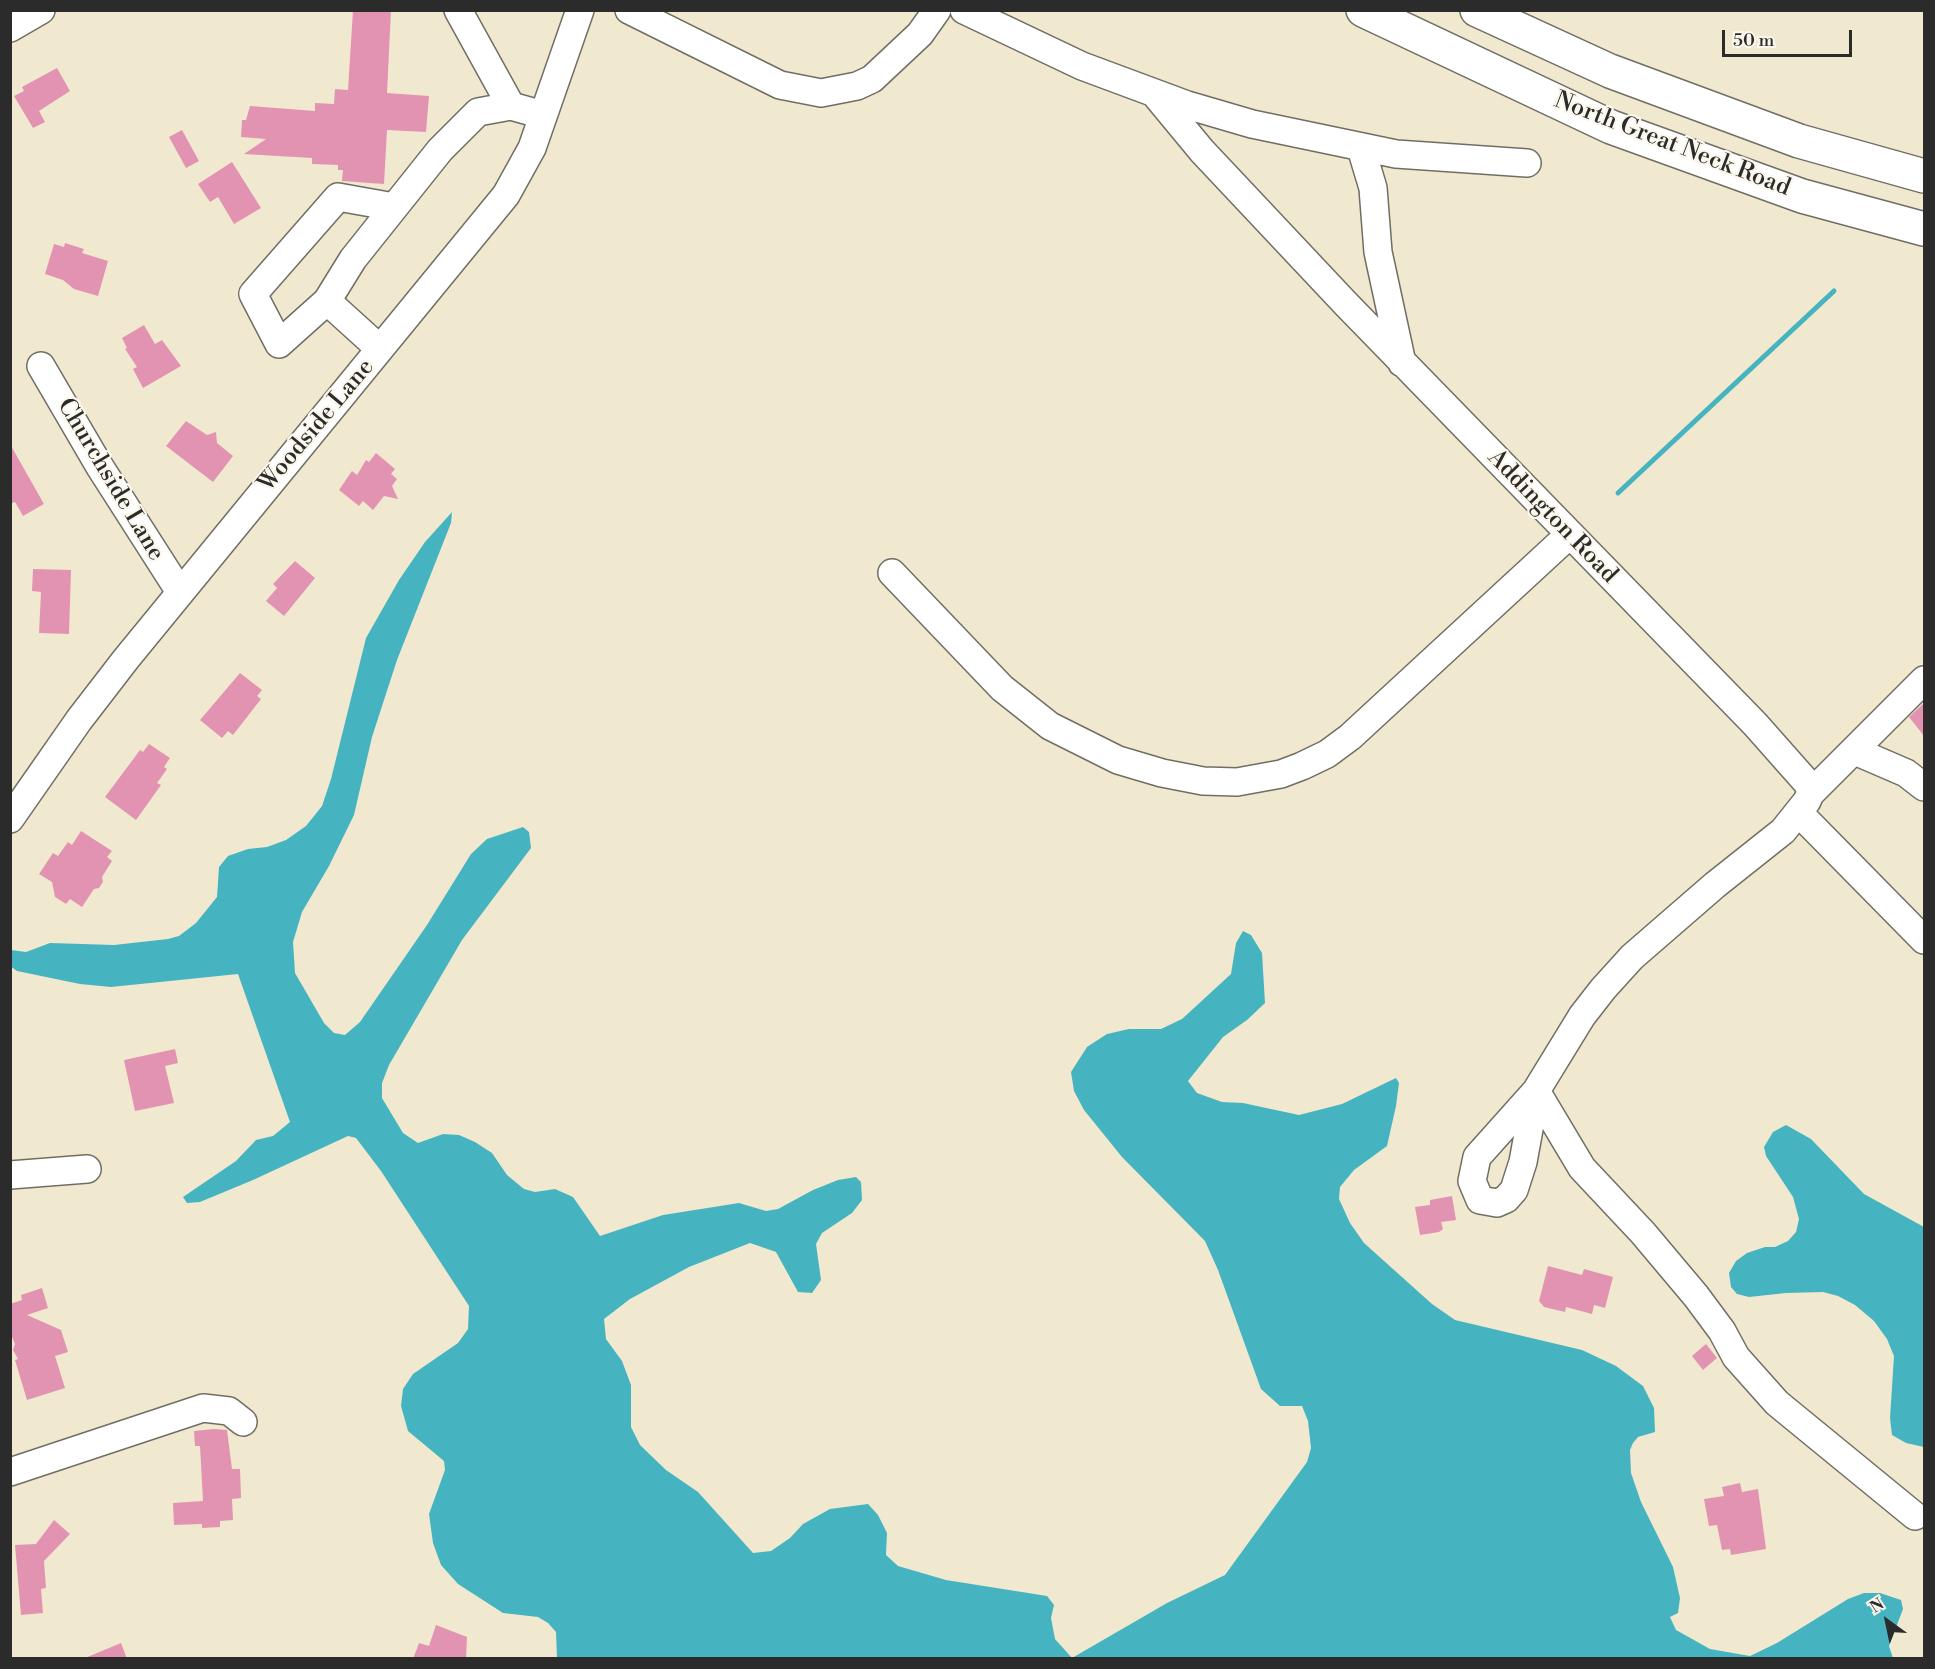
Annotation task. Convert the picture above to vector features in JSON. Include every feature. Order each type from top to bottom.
[{"type":"main road","name":"North Great Neck Road","points":[[1363,10],[1611,127],[1802,196],[1924,229]]},
{"type":"main road","name":"North Great Neck Road","points":[[1477,10],[1610,71],[1799,141],[1924,176]]},
{"type":"street","points":[[10,28],[41,10]]},
{"type":"street","points":[[458,10],[512,106]]},
{"type":"street","name":"Woodside Lane","points":[[10,819],[79,720],[180,592],[506,195],[525,164],[580,10]]},
{"type":"street","points":[[629,10],[780,85],[800,91],[821,93],[848,89],[872,79],[920,34],[937,10]]},
{"type":"street","points":[[964,10],[1082,66],[1154,93],[1252,124],[1361,148],[1462,161],[1527,163]]},
{"type":"street","name":"Addington Road","points":[[1154,93],[1202,151],[1402,363],[1755,724],[1809,785],[1805,804],[1924,940]]},
{"type":"street","points":[[394,207],[338,197],[253,294],[279,345],[327,301],[353,259],[394,207],[440,150],[478,112],[512,106],[543,115]]},
{"type":"street","points":[[1361,148],[1373,188],[1378,252],[1402,363]]},
{"type":"street","points":[[327,301],[380,349]]},
{"type":"street","name":"Churchside Lane","points":[[41,366],[100,467],[180,592]]},
{"type":"street","points":[[892,573],[1002,688],[1050,726],[1083,745],[1129,763],[1203,781],[1237,782],[1281,774],[1302,766],[1350,737],[1569,535]]},
{"type":"street","points":[[1915,1516],[1777,1403],[1736,1357],[1722,1332],[1696,1296],[1643,1233],[1582,1168],[1536,1091],[1582,1016],[1632,957],[1715,885],[1783,831],[1805,804],[1924,680]]},
{"type":"street","points":[[1855,751],[1906,773],[1924,787]]},
{"type":"street","points":[[10,1175],[87,1169]]},
{"type":"street","points":[[10,1472],[203,1408],[229,1411],[243,1422]]},
{"type":"water","points":[[452,512],[451,523],[397,660],[372,737],[354,815],[329,866],[302,912],[293,942],[295,973],[324,1023],[334,1033],[345,1035],[360,1022],[427,925],[471,854],[487,839],[523,827],[529,832],[531,848],[462,940],[389,1065],[382,1083],[382,1098],[403,1133],[418,1143],[443,1134],[459,1135],[475,1142],[492,1153],[507,1175],[524,1189],[535,1192],[555,1189],[573,1197],[600,1236],[663,1215],[739,1203],[766,1211],[778,1209],[813,1190],[838,1180],[856,1177],[861,1182],[862,1200],[852,1213],[822,1233],[816,1244],[821,1280],[812,1293],[798,1292],[776,1252],[750,1243],[689,1267],[630,1299],[604,1319],[606,1339],[622,1361],[631,1385],[631,1427],[640,1445],[666,1470],[698,1492],[753,1553],[771,1551],[790,1538],[803,1524],[830,1509],[868,1504],[878,1515],[887,1533],[886,1555],[898,1566],[946,1580],[1047,1596],[1054,1605],[1051,1618],[1055,1639],[1072,1658],[557,1658],[556,1632],[548,1623],[538,1617],[503,1613],[458,1584],[441,1565],[433,1543],[429,1514],[445,1470],[444,1461],[408,1431],[401,1406],[403,1389],[413,1374],[458,1343],[468,1329],[469,1306],[381,1171],[356,1138],[348,1136],[200,1202],[187,1203],[183,1197],[236,1161],[256,1140],[273,1136],[290,1122],[238,974],[111,987],[80,984],[17,971],[10,966],[11,950],[26,952],[50,943],[114,945],[179,936],[196,923],[217,897],[219,867],[228,856],[286,840],[306,826],[322,806],[331,779],[366,638],[399,580],[425,542]]},
{"type":"water","points":[[1243,931],[1251,935],[1262,953],[1265,1003],[1247,1020],[1223,1037],[1188,1081],[1197,1093],[1222,1102],[1243,1103],[1299,1115],[1342,1104],[1396,1078],[1399,1083],[1396,1106],[1387,1146],[1354,1170],[1340,1187],[1339,1199],[1350,1223],[1364,1243],[1432,1304],[1455,1320],[1582,1350],[1616,1366],[1643,1386],[1654,1408],[1655,1432],[1638,1437],[1633,1443],[1630,1450],[1631,1473],[1641,1502],[1673,1567],[1680,1598],[1678,1613],[1670,1617],[1676,1630],[1710,1649],[1750,1656],[1777,1643],[1848,1599],[1864,1593],[1880,1593],[1901,1600],[1903,1609],[1889,1646],[1893,1658],[1072,1658],[1167,1603],[1225,1575],[1307,1462],[1311,1448],[1308,1421],[1302,1406],[1280,1406],[1261,1389],[1218,1270],[1205,1241],[1122,1157],[1084,1110],[1074,1091],[1071,1072],[1087,1047],[1107,1034],[1129,1029],[1161,1029],[1182,1019],[1231,974],[1236,943]]},
{"type":"water","points":[[1786,1125],[1811,1139],[1864,1194],[1924,1227],[1924,1447],[1906,1443],[1892,1435],[1890,1418],[1894,1356],[1887,1339],[1874,1321],[1855,1305],[1838,1296],[1823,1292],[1749,1297],[1737,1294],[1731,1287],[1729,1273],[1736,1261],[1747,1253],[1765,1247],[1775,1247],[1788,1241],[1796,1232],[1799,1219],[1793,1197],[1766,1156],[1764,1147],[1773,1132]]},
{"type":"building","points":[[353,10],[391,10],[387,93],[429,96],[426,132],[387,130],[384,184],[342,181],[343,170],[338,170],[338,165],[312,164],[312,158],[244,154],[266,139],[241,137],[242,120],[246,120],[250,106],[315,111],[315,103],[334,104],[335,89],[348,90]]},
{"type":"building","points":[[57,68],[70,91],[39,111],[45,122],[33,128],[14,96],[24,91],[22,87]]},
{"type":"building","points":[[182,130],[199,161],[186,168],[169,137]]},
{"type":"building","points":[[232,162],[261,208],[234,224],[218,197],[210,202],[198,184]]},
{"type":"building","points":[[65,243],[84,249],[82,253],[108,261],[98,296],[74,289],[63,280],[45,274],[54,244],[64,247]]},
{"type":"building","points":[[144,325],[155,344],[162,340],[181,366],[143,388],[133,369],[137,367],[125,349],[127,348],[122,338]]},
{"type":"building","points":[[186,421],[207,435],[216,432],[217,443],[233,456],[213,482],[166,446]]},
{"type":"building","points":[[10,444],[44,504],[23,516],[15,502],[10,504]]},
{"type":"building","points":[[376,453],[395,469],[391,474],[397,479],[392,486],[398,499],[384,496],[373,510],[363,501],[359,506],[339,490],[352,471],[357,475],[366,460],[369,462]]},
{"type":"building","points":[[295,561],[315,578],[284,616],[266,601],[277,588],[273,584]]},
{"type":"building","points":[[33,569],[71,570],[69,634],[39,633],[41,592],[32,591]]},
{"type":"building","points":[[240,673],[262,690],[257,696],[261,699],[233,735],[228,731],[222,738],[200,720]]},
{"type":"building","points":[[1924,703],[1924,736],[1909,717]]},
{"type":"building","points":[[149,744],[170,758],[164,767],[167,769],[157,783],[161,785],[136,820],[105,797],[140,750],[143,752]]},
{"type":"building","points":[[81,831],[112,851],[107,857],[112,861],[102,877],[103,882],[99,888],[94,889],[82,907],[70,899],[66,904],[55,897],[52,882],[39,874],[53,853],[58,856],[68,842],[72,845]]},
{"type":"building","points":[[175,1049],[178,1063],[165,1066],[174,1103],[135,1111],[124,1060]]},
{"type":"building","points":[[1452,1196],[1456,1220],[1441,1222],[1443,1229],[1439,1232],[1420,1235],[1415,1207],[1430,1205],[1430,1200]]},
{"type":"building","points":[[1548,1266],[1582,1275],[1584,1269],[1613,1277],[1605,1308],[1594,1305],[1592,1314],[1566,1307],[1565,1312],[1544,1307],[1539,1301]]},
{"type":"building","points":[[42,1288],[48,1308],[27,1315],[61,1330],[68,1352],[55,1356],[65,1388],[27,1400],[15,1360],[18,1359],[13,1350],[15,1344],[10,1332],[10,1304],[22,1300],[21,1295]]},
{"type":"building","points":[[1706,1344],[1717,1358],[1703,1370],[1692,1356]]},
{"type":"building","points":[[227,1430],[232,1469],[240,1469],[241,1498],[232,1499],[233,1520],[220,1521],[220,1527],[202,1528],[202,1524],[174,1525],[173,1503],[203,1501],[200,1446],[195,1446],[194,1431]]},
{"type":"building","points":[[1740,1483],[1742,1492],[1758,1489],[1766,1549],[1731,1555],[1730,1549],[1722,1550],[1717,1525],[1709,1526],[1704,1499],[1724,1496],[1722,1487]]},
{"type":"building","points":[[54,1520],[70,1534],[44,1561],[46,1588],[41,1589],[43,1613],[21,1615],[15,1545],[36,1544]]},
{"type":"building","points":[[436,1625],[467,1637],[466,1659],[413,1659],[419,1643],[429,1646]]},
{"type":"building","points":[[121,1643],[127,1659],[85,1659],[85,1658]]},
{"type":"waterway","points":[[1618,493],[1834,291]]}]
